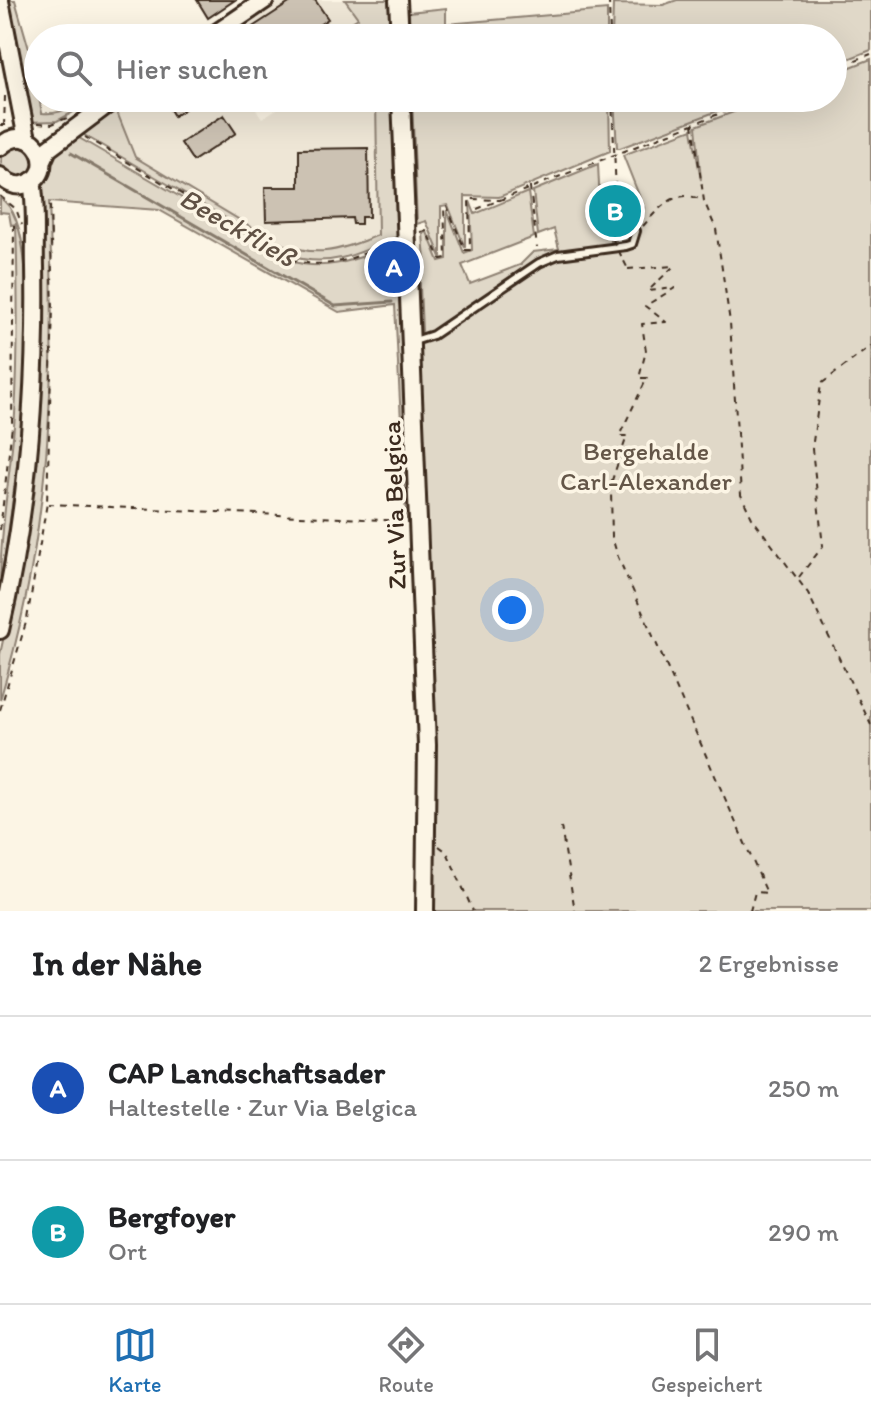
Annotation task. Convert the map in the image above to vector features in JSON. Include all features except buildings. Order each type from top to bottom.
[{"type":"street","points":[[230,24],[265,0]]},
{"type":"street","points":[[398,0],[399,24]]},
{"type":"street","points":[[0,1],[30,141],[43,160]]},
{"type":"street","points":[[2,135],[12,125],[14,72]]},
{"type":"street","points":[[2,135],[30,141],[91,112]]},
{"type":"street","name":"Zur Via Belgica","points":[[402,112],[410,236],[428,815],[425,911]]},
{"type":"street","points":[[0,630],[21,516],[30,443],[34,262],[32,181],[40,172],[48,149],[68,125]]},
{"type":"street","points":[[5,180],[32,181]]},
{"type":"street","points":[[5,180],[21,198],[34,262]]},
{"type":"lane","points":[[411,342],[433,335],[539,263],[558,255],[626,246],[632,244],[636,231]]},
{"type":"path","points":[[609,0],[610,24]]},
{"type":"path","points":[[847,63],[871,54]]},
{"type":"path","points":[[612,112],[617,218],[610,209],[613,240],[628,269],[674,266],[648,291],[675,288],[645,306],[666,322],[642,324],[646,351],[639,378],[647,378],[619,436],[627,436],[608,492],[611,492],[610,511],[618,557],[767,893],[755,892],[750,911]]},
{"type":"path","points":[[477,209],[723,112]]},
{"type":"path","points":[[693,124],[704,201],[716,229],[730,322],[741,495],[752,518],[798,578],[824,624],[871,725]]},
{"type":"path","points":[[68,125],[293,260],[311,265],[341,263],[427,231],[441,259],[446,258],[444,207],[447,206],[465,250],[470,250],[469,199],[475,196],[500,200]]},
{"type":"path","points":[[530,187],[537,248]]},
{"type":"path","points":[[636,231],[671,200],[686,195],[704,201]]},
{"type":"path","points":[[0,710],[27,619],[47,503],[53,322],[50,204]]},
{"type":"path","points":[[0,527],[12,426],[14,225]]},
{"type":"path","points":[[798,578],[823,546],[812,449],[821,384],[871,346]]},
{"type":"path","points":[[47,503],[418,522]]},
{"type":"path","points":[[561,827],[575,911]]},
{"type":"path","points":[[432,840],[447,852],[473,911]]},
{"type":"shaded area","points":[[279,0],[345,0],[358,17],[348,24],[245,24]]},
{"type":"shaded area","points":[[117,112],[258,112],[262,118],[272,112],[376,112],[378,235],[325,254],[294,250],[135,157]]},
{"type":"green space","points":[[7,0],[15,0],[24,32],[24,109]]},
{"type":"green space","points":[[345,0],[394,0],[396,24],[349,24],[358,18]]},
{"type":"green space","points":[[677,0],[871,0],[871,50],[847,59],[847,24],[612,24],[613,4],[663,5]]},
{"type":"green space","points":[[446,8],[446,24],[409,24],[409,12]]},
{"type":"green space","points":[[607,10],[607,24],[446,24]]},
{"type":"green space","name":"Bergehalde Carl-Alexander","points":[[871,59],[871,911],[428,911],[417,337],[422,331],[419,263],[425,262],[423,233],[427,232],[439,261],[447,259],[447,210],[464,253],[472,250],[470,201],[475,214],[528,192],[534,237],[462,265],[470,284],[520,265],[533,252],[559,249],[554,229],[538,235],[533,191],[598,164],[600,206],[610,226],[611,241],[616,240],[616,223],[638,218],[644,208],[623,155],[692,129],[701,180],[696,126],[734,112],[847,112],[847,68]]},
{"type":"green space","points":[[24,112],[73,112],[57,121],[26,122]]},
{"type":"green space","points":[[108,112],[117,112],[135,157],[287,246],[326,251],[378,235],[376,112],[399,112],[399,236],[359,253],[319,261],[290,256],[79,132]]},
{"type":"green space","points":[[413,112],[609,112],[610,151],[499,197],[465,196],[465,248],[448,205],[441,206],[441,257],[426,221],[417,224]]},
{"type":"green space","points":[[615,112],[715,112],[620,148],[617,148]]},
{"type":"green space","points":[[74,135],[290,261],[332,264],[397,244],[410,519],[406,519],[395,305],[339,312],[159,210],[49,202],[52,329],[40,515],[17,638],[0,700],[0,654],[21,558],[38,192],[48,158]]},
{"type":"green space","points":[[18,145],[30,150],[35,162],[30,174],[18,179],[6,174],[1,162],[6,150]]},
{"type":"green space","points":[[0,198],[16,221],[25,263],[27,317],[19,443],[0,584],[15,414],[18,319],[16,224],[11,225],[9,213],[0,212]]},
{"type":"waterway","name":"Beeckfließ","points":[[71,153],[335,306],[392,302]]},
{"type":"place","name":"Bergfoyer","points":[[615,211]]},
{"type":"place","name":"CAP Landschaftsader","points":[[394,267]]}]
